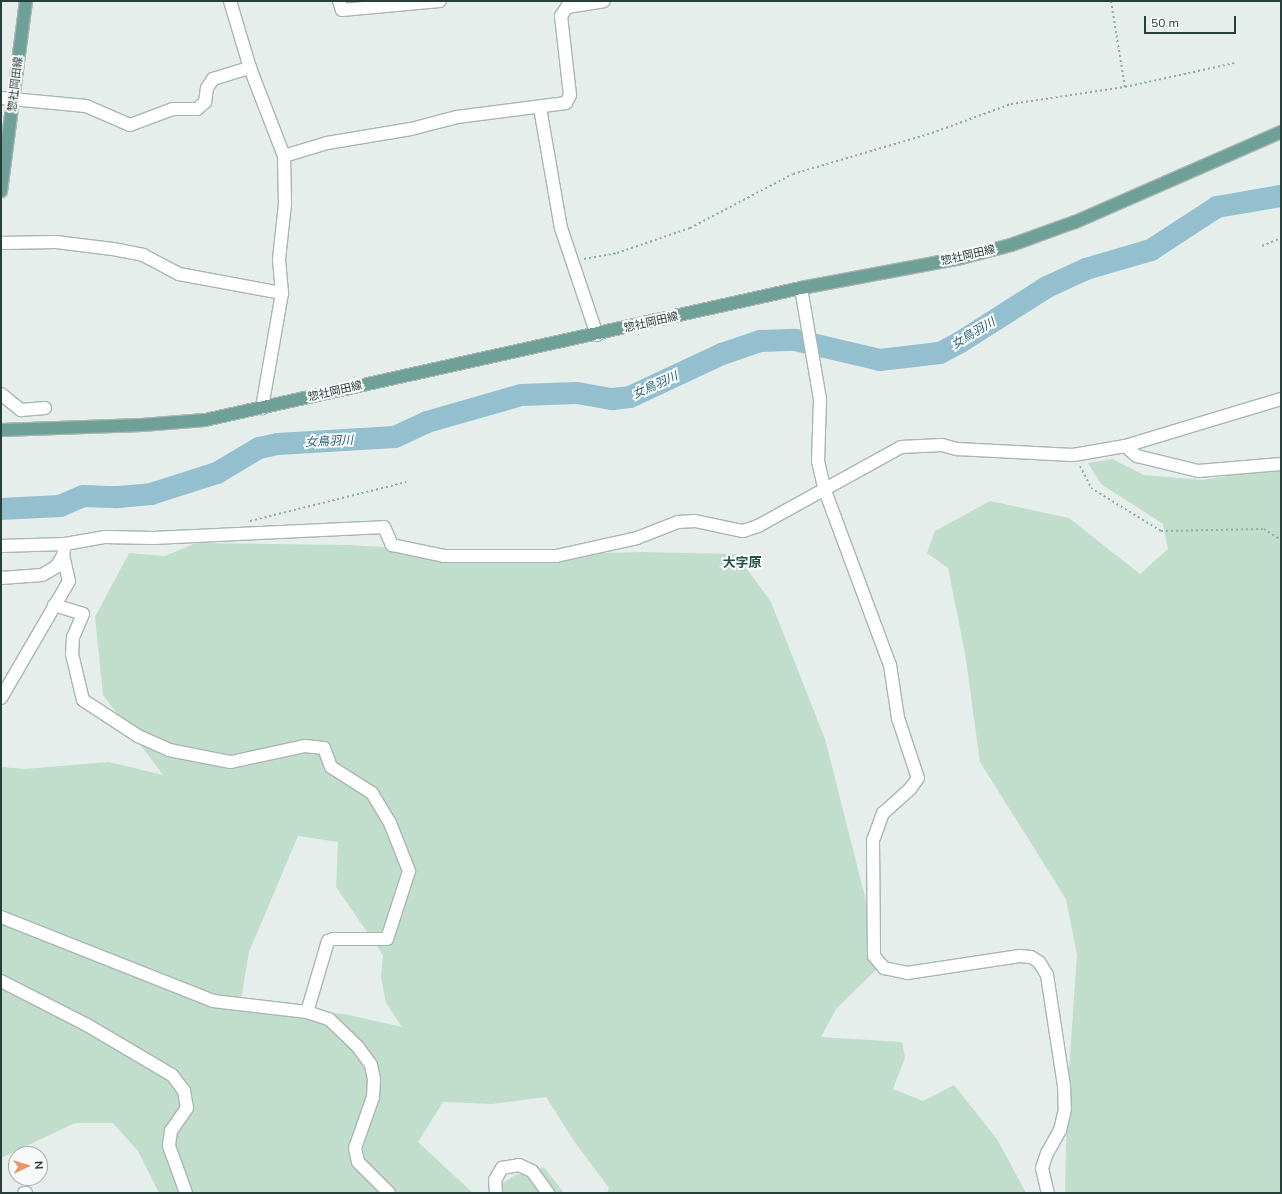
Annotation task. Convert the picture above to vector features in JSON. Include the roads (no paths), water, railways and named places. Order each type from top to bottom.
[{"type":"main road","name":"惣社岡田線","points":[[1,191],[26,1]]},
{"type":"main road","name":"惣社岡田線","points":[[1,430],[142,425],[205,420],[598,335],[802,294],[961,258],[1011,245],[1075,222],[1281,132]]},
{"type":"street","points":[[230,1],[250,68],[284,156],[285,204],[279,259],[282,293],[262,408]]},
{"type":"street","points":[[339,1],[342,10],[440,1]]},
{"type":"street","points":[[284,156],[327,143],[411,129],[457,117],[540,108],[566,103],[570,95],[561,16],[567,7],[604,1]]},
{"type":"street","points":[[1,98],[14,98],[86,106],[130,125],[173,109],[197,108],[204,102],[207,88],[213,78],[250,68]]},
{"type":"street","points":[[540,108],[561,228],[598,335]]},
{"type":"street","points":[[1,243],[56,242],[113,249],[143,255],[179,274],[282,293]]},
{"type":"street","points":[[802,294],[820,399],[818,461],[824,488],[890,666],[898,718],[918,778],[910,789],[883,813],[874,834],[874,956],[884,968],[907,973],[1020,956],[1030,957],[1039,962],[1047,975],[1064,1086],[1065,1109],[1060,1130],[1046,1153],[1042,1168],[1048,1193]]},
{"type":"street","points":[[1,394],[21,410],[45,408]]},
{"type":"street","points":[[1,546],[65,544],[105,537],[235,536],[384,527],[392,545],[444,556],[556,556],[637,538],[678,522],[695,521],[743,531],[758,526],[901,446],[942,445],[972,450],[1073,455],[1125,446],[1281,399]]},
{"type":"street","points":[[1125,446],[1137,456],[1198,471],[1281,464]]},
{"type":"street","points":[[1,698],[69,581],[63,556],[65,544]]},
{"type":"street","points":[[1,578],[42,575],[56,567],[63,556]]},
{"type":"street","points":[[54,605],[83,614],[73,637],[72,654],[82,700],[138,736],[169,750],[231,762],[305,746],[324,748],[332,767],[372,793],[390,823],[409,871],[387,938],[333,939],[328,942],[308,1012]]},
{"type":"street","points":[[1,917],[213,1001],[308,1012],[329,1019],[341,1028],[371,1066],[374,1079],[373,1096],[356,1148],[358,1162],[389,1193]]},
{"type":"street","points":[[1,981],[87,1025],[172,1075],[184,1091],[187,1108],[171,1131],[169,1146],[186,1193]]},
{"type":"street","points":[[496,1193],[495,1180],[502,1168],[519,1165],[532,1171],[548,1193]]},
{"type":"waterway","name":"女鳥羽川","points":[[1,509],[60,506],[83,496],[118,497],[151,494],[217,473],[259,448],[278,444],[395,437],[427,422],[521,395],[577,393],[612,399],[630,397],[722,354],[760,341],[795,340],[880,360],[940,353],[959,343],[1047,287],[1086,269],[1151,250],[1217,207],[1281,196]]},
{"type":"district","name":"大字原","points":[[742,562]]}]
